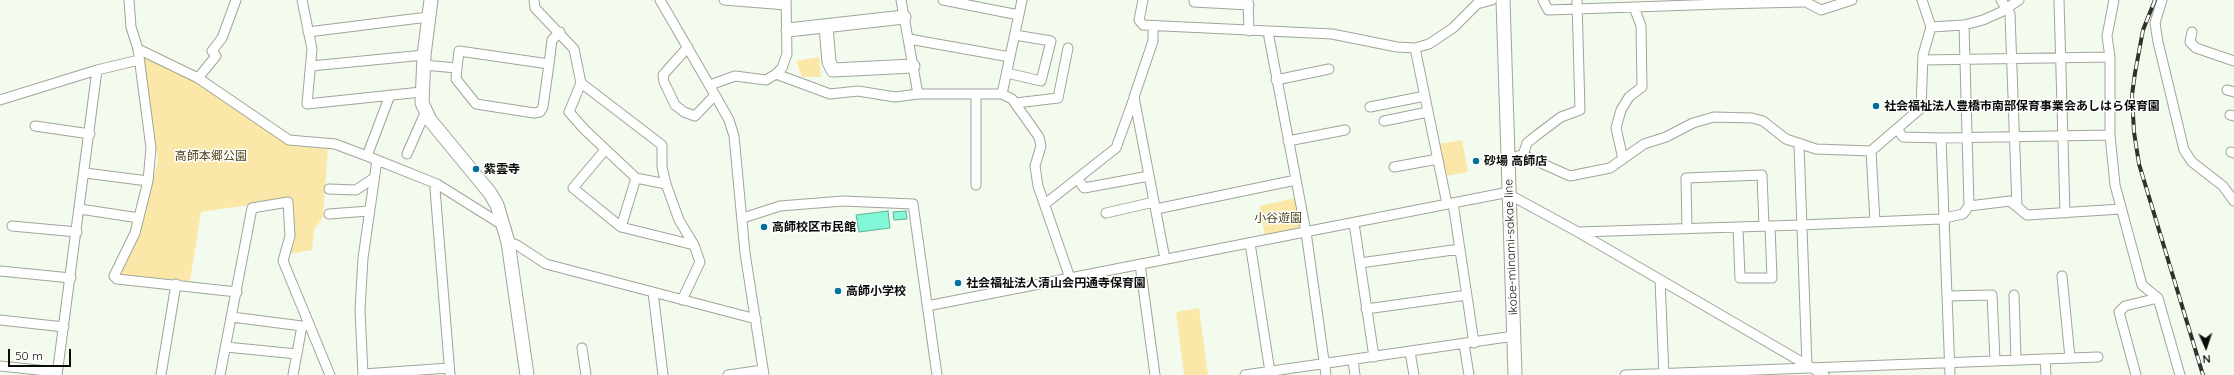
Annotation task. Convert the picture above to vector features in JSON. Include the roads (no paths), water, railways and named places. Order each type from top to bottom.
[{"type":"street","points":[[129,0],[131,27],[138,49],[151,148],[148,181],[140,218],[135,233],[114,276],[117,280],[176,284],[237,292]]},
{"type":"street","points":[[198,78],[216,56],[212,51],[222,38],[236,0]]},
{"type":"street","points":[[302,0],[312,49],[307,104],[390,94],[421,92]]},
{"type":"street","points":[[430,0],[421,92],[425,113],[490,193],[504,226],[508,242],[527,375]]},
{"type":"street","points":[[534,0],[535,8],[560,32],[574,49],[580,83],[570,112],[606,150],[636,178],[666,184]]},
{"type":"street","points":[[660,0],[716,95],[729,120],[734,136],[743,218],[745,253],[763,373],[728,375]]},
{"type":"street","points":[[710,85],[735,76],[766,80],[782,68],[787,54],[788,30],[786,3],[724,0]]},
{"type":"street","points":[[901,0],[918,94]]},
{"type":"street","points":[[943,0],[1019,14]]},
{"type":"street","points":[[1002,94],[1022,0]]},
{"type":"street","points":[[1143,0],[1139,20],[1143,25],[1332,34],[1397,47],[1416,48],[1429,44],[1453,28],[1477,4],[1492,0]]},
{"type":"street","name":"ikobe-minami-sakae line","points":[[1503,0],[1515,375]]},
{"type":"street","points":[[1543,0],[1548,10],[1577,5],[1634,7],[1720,2],[1802,1],[1821,10],[1852,0]]},
{"type":"street","points":[[1508,158],[1523,155],[1570,176],[1610,168],[1644,144],[1666,137],[1693,123],[1714,118],[1752,118],[1763,121],[1786,139],[1799,145],[1816,149],[1871,151],[1921,108],[1922,60],[1931,27],[1922,0]]},
{"type":"street","points":[[2001,0],[2010,14],[2017,207]]},
{"type":"street","points":[[1931,27],[1964,25],[1983,20],[2019,0]]},
{"type":"street","points":[[2059,0],[2064,213]]},
{"type":"street","points":[[2114,0],[2107,36],[2110,57],[2110,136],[2115,185],[2142,285],[2158,298],[2180,375]]},
{"type":"street","points":[[2162,0],[2155,22],[2157,36],[2184,150],[2192,162],[2223,186],[2234,201]]},
{"type":"street","points":[[1194,2],[1249,2],[1249,31]]},
{"type":"street","points":[[1523,155],[1528,143],[1537,135],[1561,117],[1580,110],[1577,5]]},
{"type":"street","points":[[1623,159],[1616,128],[1621,110],[1629,97],[1642,87],[1641,26],[1634,7]]},
{"type":"street","points":[[308,32],[428,17]]},
{"type":"street","points":[[788,30],[904,17]]},
{"type":"street","points":[[1578,232],[1874,222],[1944,217],[1964,214],[1969,206],[1964,25]]},
{"type":"street","points":[[826,26],[829,62],[833,70],[913,66]]},
{"type":"street","points":[[1045,204],[1116,148],[1153,41],[1152,26]]},
{"type":"street","points":[[549,64],[460,51],[456,79],[476,104],[534,113],[540,112],[543,107],[549,64],[552,40],[560,32]]},
{"type":"street","points":[[1268,32],[1306,232],[1326,375]]},
{"type":"street","points":[[2192,32],[2190,42],[2196,48],[2234,61]]},
{"type":"street","points":[[1007,73],[1041,81],[1051,41],[1015,35]]},
{"type":"street","points":[[908,39],[1010,56]]},
{"type":"street","points":[[688,47],[663,75],[664,82],[675,105],[684,112],[695,116],[716,95]]},
{"type":"street","points":[[1016,103],[1058,98],[1068,48]]},
{"type":"street","points":[[1416,48],[1438,159],[1450,203],[1460,249],[1467,295],[1469,375]]},
{"type":"street","points":[[138,49],[198,78],[289,140],[335,144],[367,156],[436,184],[504,226]]},
{"type":"street","points":[[1922,60],[2110,57]]},
{"type":"street","points":[[0,100],[97,70],[139,60]]},
{"type":"street","points":[[311,66],[424,60],[457,68]]},
{"type":"street","points":[[1276,80],[1328,69]]},
{"type":"street","points":[[0,366],[57,374],[85,173],[97,70]]},
{"type":"street","points":[[776,74],[830,94],[858,91],[895,97],[918,94],[1002,94],[1012,99],[1039,137],[1041,146],[1035,166],[1038,186],[1070,278]]},
{"type":"street","points":[[580,83],[662,145],[662,167],[666,184],[679,220],[694,245],[700,262],[682,300]]},
{"type":"street","points":[[367,156],[390,94]]},
{"type":"street","points":[[976,94],[976,185]]},
{"type":"street","points":[[1370,107],[1425,96]]},
{"type":"street","points":[[1134,97],[1165,259]]},
{"type":"street","points":[[1384,121],[1428,112]]},
{"type":"street","points":[[407,154],[425,113]]},
{"type":"street","points":[[35,126],[90,134]]},
{"type":"street","points":[[1897,128],[1903,137],[2110,136]]},
{"type":"street","points":[[1288,141],[1345,130]]},
{"type":"street","points":[[1941,138],[1950,375]]},
{"type":"street","points":[[1799,145],[1801,225],[1810,367]]},
{"type":"street","points":[[606,150],[573,188],[621,227],[694,245]]},
{"type":"street","points":[[1871,151],[1874,222]]},
{"type":"street","points":[[1394,167],[1438,159]]},
{"type":"street","points":[[377,160],[363,258],[360,310],[363,374],[450,371],[435,189],[436,184]]},
{"type":"street","points":[[85,173],[148,181]]},
{"type":"street","points":[[1687,229],[1686,178],[1762,175],[1772,278],[1740,278],[1738,227]]},
{"type":"street","points":[[1078,179],[1084,188],[1149,176]]},
{"type":"street","points":[[330,189],[356,190],[374,178]]},
{"type":"street","points":[[621,227],[636,178]]},
{"type":"street","points":[[1106,213],[1155,206],[1296,180]]},
{"type":"street","points":[[927,306],[1450,203],[1510,194],[1824,375]]},
{"type":"street","points":[[743,218],[780,206],[843,201],[913,204],[937,375]]},
{"type":"street","points":[[1969,206],[2010,201],[2027,215],[2121,209]]},
{"type":"street","points":[[220,375],[252,208],[288,202],[290,236],[283,261],[305,325],[330,375]]},
{"type":"street","points":[[80,209],[140,218]]},
{"type":"street","points":[[329,214],[369,211]]},
{"type":"street","points":[[1354,223],[1374,357]]},
{"type":"street","points":[[12,226],[77,232]]},
{"type":"street","points":[[508,242],[517,245],[546,264],[756,319]]},
{"type":"street","points":[[1250,243],[1274,372]]},
{"type":"street","points":[[1360,263],[1460,249]]},
{"type":"street","points":[[1140,264],[1155,375]]},
{"type":"street","points":[[0,271],[71,278]]},
{"type":"street","points":[[2062,276],[2070,358]]},
{"type":"street","points":[[1660,280],[1664,374]]},
{"type":"street","points":[[161,375],[176,284]]},
{"type":"street","points":[[653,292],[663,375]]},
{"type":"street","points":[[1947,296],[1992,294],[1996,360]]},
{"type":"street","points":[[1366,309],[1467,295]]},
{"type":"street","points":[[2014,295],[2016,360]]},
{"type":"street","points":[[2136,375],[2119,312],[2125,306],[2158,298]]},
{"type":"street","points":[[232,317],[305,325]]},
{"type":"street","points":[[0,320],[64,326]]},
{"type":"street","points":[[293,375],[296,354],[305,325]]},
{"type":"street","points":[[1245,375],[1514,336]]},
{"type":"street","points":[[226,347],[296,354]]},
{"type":"street","points":[[582,348],[586,375]]},
{"type":"street","points":[[1410,352],[1414,375]]},
{"type":"street","points":[[1625,375],[2098,357]]},
{"type":"street","points":[[2045,358],[2046,375]]},
{"type":"street","points":[[1353,360],[1355,375]]},
{"type":"railway","points":[[2155,0],[2143,30],[2135,73],[2132,95],[2134,132],[2139,164],[2203,375]]},
{"type":"place","name":"社会福祉法人豊橋市南部保育事業会あしはら保育園","points":[[1876,106]]},
{"type":"place","name":"砂場 高師店","points":[[1476,161]]},
{"type":"place","name":"紫雲寺","points":[[476,169]]},
{"type":"place","name":"高師校区市民館","points":[[764,227]]},
{"type":"place","name":"社会福祉法人清山会円通寺保育園","points":[[958,283]]},
{"type":"place","name":"高師小学校","points":[[838,291]]},
{"type":"park label","name":"高師本郷公園","points":[[211,156]]},
{"type":"park label","name":"小谷遊園","points":[[1278,218]]}]
